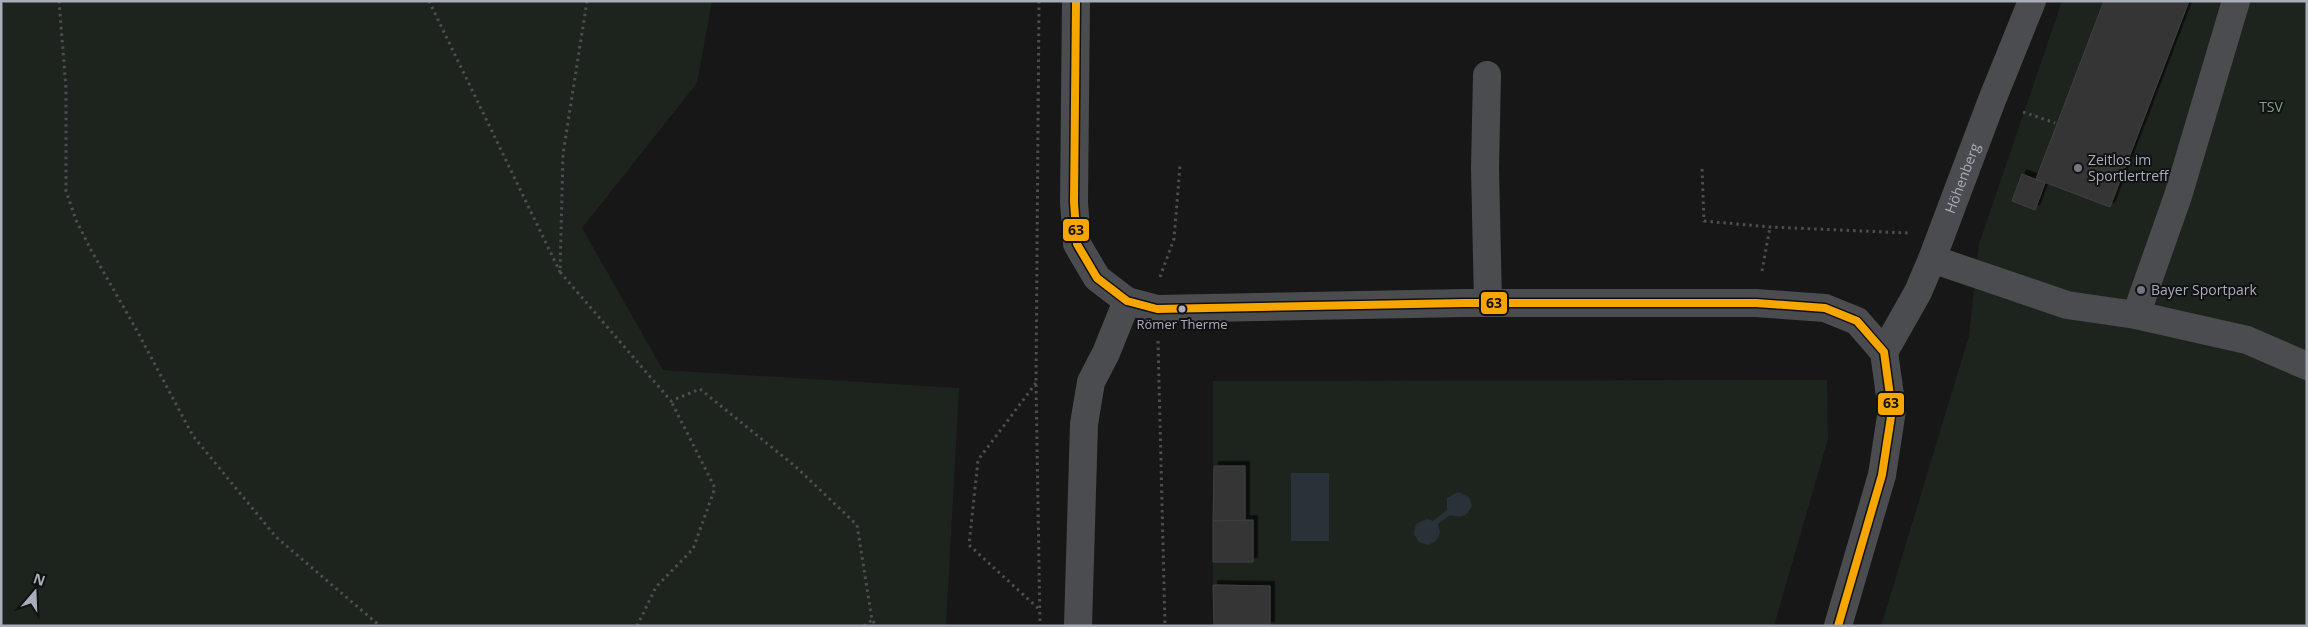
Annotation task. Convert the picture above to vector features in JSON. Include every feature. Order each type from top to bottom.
[{"type":"street","points":[[1076,1],[1074,202],[1077,244],[1097,278],[1127,301],[1158,309],[1488,303],[1756,303],[1825,308],[1857,321],[1884,352],[1892,410],[1882,475],[1838,626]]},
{"type":"street","name":"Höhenberg","points":[[1884,352],[1918,292],[1932,259],[1992,100],[2032,1]]},
{"type":"street","points":[[2136,315],[2178,196],[2236,1]]},
{"type":"street","points":[[1487,75],[1485,168],[1488,303]]},
{"type":"street","points":[[1932,259],[2067,305],[2136,315],[2247,340],[2307,366]]},
{"type":"street","points":[[1078,626],[1084,424],[1091,382],[1106,353],[1127,301]]},
{"type":"path","points":[[59,1],[66,88],[66,191],[76,220],[91,250],[193,436],[276,537],[380,626]]},
{"type":"path","points":[[429,1],[560,272],[671,400],[715,488],[693,548],[656,587],[636,626]]},
{"type":"path","points":[[560,272],[563,154],[587,1]]},
{"type":"path","points":[[1039,1],[1036,383],[1040,626]]},
{"type":"path","points":[[1165,626],[1158,309],[1160,276],[1174,239],[1180,166]]},
{"type":"path","points":[[1702,169],[1704,221],[1770,227],[1942,234]]},
{"type":"path","points":[[1756,303],[1770,227]]},
{"type":"path","points":[[1036,383],[978,460],[969,545],[1040,610]]},
{"type":"path","points":[[671,400],[700,389],[796,467],[857,525],[872,620],[877,626]]},
{"type":"path","points":[[864,626],[872,620]]},
{"type":"green space","points":[[1,1],[712,1],[697,83],[582,228],[663,370],[959,388],[946,626],[1,626]]},
{"type":"green space","name":"Bayer Sportpark","points":[[2062,1],[2307,1],[2307,626],[1881,626],[1969,336],[1979,244]]},
{"type":"green space","points":[[1827,380],[1828,439],[1774,626],[1213,626],[1213,381]]},
{"type":"shaded area","points":[[1291,473],[1329,473],[1329,541],[1291,541]]},
{"type":"shaded area","points":[[1458,492],[1469,497],[1472,506],[1468,512],[1461,516],[1450,515],[1438,524],[1440,533],[1436,541],[1428,545],[1419,542],[1414,534],[1416,524],[1427,519],[1433,521],[1447,510],[1447,498]]},
{"type":"building","points":[[2104,1],[2189,1],[2110,207],[2036,179]]},
{"type":"building","points":[[2022,174],[2045,183],[2035,210],[2012,201]]},
{"type":"building","points":[[1214,466],[1245,466],[1245,521],[1213,521]]},
{"type":"building","points":[[1253,520],[1253,562],[1213,562],[1213,521]]},
{"type":"building","points":[[1213,585],[1270,586],[1270,626],[1214,626]]},
{"type":"transit line","name":"63","points":[[1076,1],[1074,202],[1077,244],[1097,278],[1127,301],[1157,309],[1464,303],[1756,303],[1825,308],[1857,321],[1884,352],[1892,410],[1882,475],[1838,626]]},
{"type":"place","name":"Zeitlos im Sportlertreff","points":[[2078,168]]},
{"type":"place","name":"Bayer Sportpark","points":[[2141,290]]},
{"type":"place","name":"Römer Therme","points":[[1182,309]]},
{"type":"park label","name":"TSV","points":[[2271,107]]}]
